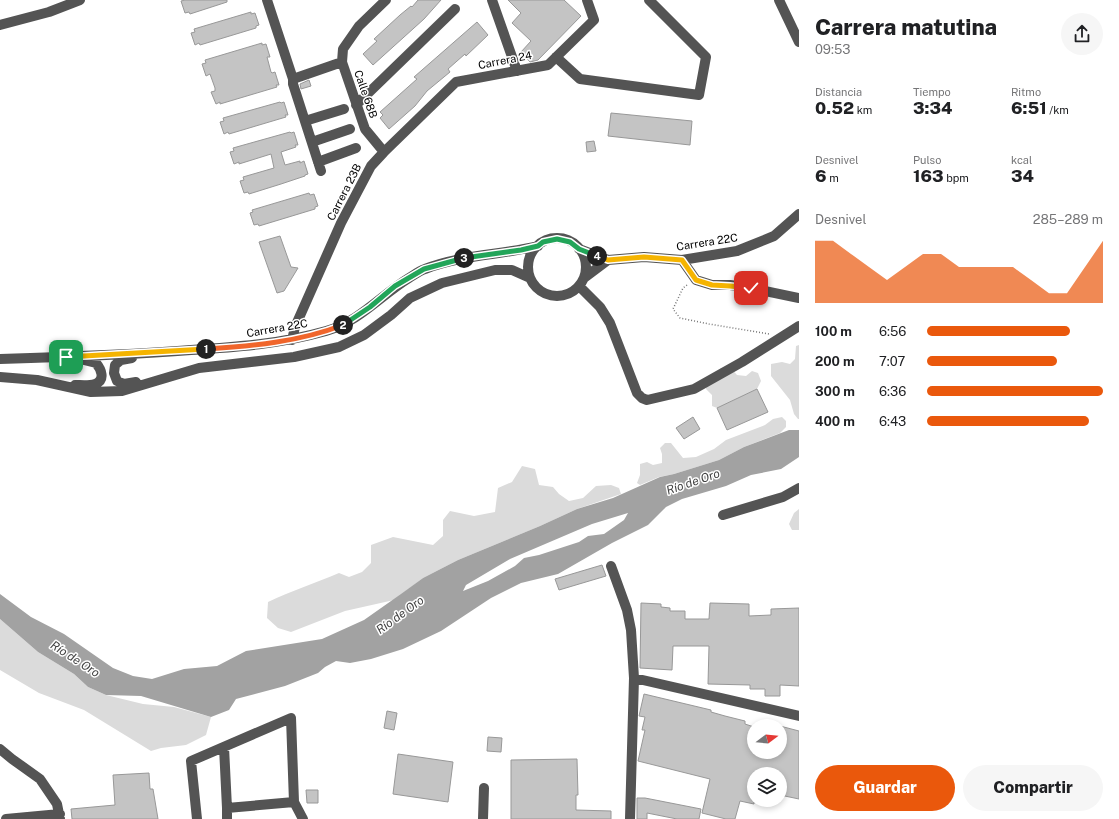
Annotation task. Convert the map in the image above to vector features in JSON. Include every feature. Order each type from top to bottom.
[{"type":"street","points":[[0,25],[49,12],[80,0]]},
{"type":"street","points":[[267,0],[293,79],[293,84],[319,167],[356,148]]},
{"type":"street","points":[[293,79],[342,62],[343,49],[359,26],[386,0]]},
{"type":"street","points":[[492,0],[517,71]]},
{"type":"street","name":"Carrera 24","points":[[456,82],[548,65],[594,20],[587,0]]},
{"type":"street","points":[[556,57],[580,79],[699,95],[706,57],[649,0]]},
{"type":"street","points":[[778,0],[799,42]]},
{"type":"street","points":[[356,105],[455,9]]},
{"type":"street","name":"Calle 68B","points":[[342,62],[365,129],[384,152]]},
{"type":"street","name":"Carrera 23B","points":[[292,340],[295,328],[341,223],[371,166],[456,82]]},
{"type":"street","points":[[305,121],[344,109]]},
{"type":"street","points":[[312,142],[350,129]]},
{"type":"street","name":"Carrera 22C","points":[[579,249],[608,260],[644,257],[682,260],[737,251],[774,236],[799,214]]},
{"type":"street","points":[[608,260],[581,282],[570,293],[564,296],[550,296],[538,289],[530,278],[528,264],[530,257],[543,242],[557,239],[570,242],[579,249],[585,264],[581,282],[610,323],[637,394],[647,400],[694,389],[799,326]]},
{"type":"street","name":"Carrera 22C","points":[[0,359],[152,353],[253,346],[292,340],[327,331],[347,323],[370,307],[395,286],[424,269],[473,256],[521,250],[538,246]]},
{"type":"street","points":[[682,260],[696,280],[712,285],[751,288],[799,298]]},
{"type":"street","points":[[0,377],[37,380],[91,392],[122,392],[199,368],[294,356],[339,347],[364,335],[410,298],[442,283],[495,270],[512,270],[530,278]]},
{"type":"street","points":[[152,353],[121,360],[115,365],[114,373],[117,381],[124,384],[159,380]]},
{"type":"street","points":[[61,385],[94,384],[100,380],[102,375],[101,369],[96,362],[66,357]]},
{"type":"street","points":[[723,515],[783,497],[799,488]]},
{"type":"street","points":[[611,566],[627,610],[631,630],[634,678],[630,819]]},
{"type":"street","points":[[634,678],[799,716]]},
{"type":"street","points":[[197,819],[191,761],[291,718],[294,802],[303,819]]},
{"type":"street","points":[[224,747],[227,819]]},
{"type":"street","points":[[0,749],[40,779],[57,804],[60,816],[6,819]]},
{"type":"street","points":[[483,819],[484,788]]},
{"type":"street","points":[[227,808],[294,802]]},
{"type":"path","points":[[696,280],[683,288],[673,309],[680,318],[783,336]]},
{"type":"shaded area","points":[[799,345],[798,419],[794,414],[790,400],[771,376],[771,364],[782,362],[790,364],[795,359],[796,346]]},
{"type":"shaded area","points":[[730,367],[737,375],[746,376],[752,371],[758,373],[761,381],[757,389],[717,408],[712,406],[712,395],[706,389],[707,380],[721,368]]},
{"type":"shaded area","points":[[782,417],[786,421],[786,427],[780,433],[744,447],[719,460],[674,474],[659,477],[640,485],[637,483],[640,475],[640,464],[647,462],[653,465],[662,463],[660,448],[665,443],[671,443],[683,458],[696,457],[714,449],[726,440],[765,425],[773,419]]},
{"type":"shaded area","points":[[522,466],[535,469],[539,485],[553,487],[559,494],[569,501],[583,498],[596,486],[611,485],[619,488],[621,494],[577,509],[458,560],[423,578],[394,600],[345,611],[291,632],[278,628],[267,618],[268,602],[339,573],[349,577],[362,572],[371,563],[371,545],[393,537],[433,545],[443,536],[443,520],[450,511],[474,516],[495,512],[498,488],[512,482]]},
{"type":"shaded area","points":[[799,509],[799,530],[792,530],[789,524],[794,513]]},
{"type":"shaded area","points":[[0,619],[38,652],[74,674],[88,687],[106,695],[143,704],[174,707],[211,717],[206,735],[186,745],[161,748],[151,751],[84,710],[39,693],[0,670]]},
{"type":"water","name":"Río de Oro","points":[[789,430],[799,430],[799,457],[781,469],[751,475],[726,486],[682,499],[666,507],[648,525],[612,543],[558,574],[521,583],[491,598],[441,631],[403,649],[371,659],[350,663],[336,661],[318,673],[285,686],[236,699],[229,710],[211,717],[141,696],[106,695],[88,687],[74,674],[38,652],[0,619],[0,594],[31,617],[64,634],[113,668],[133,676],[152,679],[184,669],[217,666],[246,651],[322,639],[364,620],[423,578],[458,560],[577,509],[613,498],[660,477],[719,460],[744,447]],"holes":[[[628,513],[624,520],[604,534],[588,536],[579,542],[539,555],[524,558],[515,566],[488,581],[463,591],[466,585],[510,559],[592,524]]]},
{"type":"building","points":[[227,0],[227,2],[190,14],[189,12],[185,13],[181,1]]},
{"type":"building","points":[[418,0],[441,0],[424,19],[373,65],[363,54],[377,41],[374,39],[400,15],[411,6],[412,7]]},
{"type":"building","points":[[508,0],[564,0],[581,16],[538,60],[530,62],[521,52],[531,41],[512,23],[521,13]]},
{"type":"building","points":[[251,12],[251,14],[255,13],[259,25],[256,26],[256,28],[200,45],[199,43],[195,45],[191,33],[195,32],[194,29]]},
{"type":"building","points":[[477,22],[488,35],[466,56],[465,54],[448,69],[450,72],[427,91],[415,106],[389,129],[380,118],[383,115],[380,112],[417,79],[414,77]]},
{"type":"building","points":[[262,43],[262,45],[266,44],[270,57],[267,57],[271,72],[275,72],[279,85],[276,85],[277,87],[216,104],[211,92],[215,91],[215,88],[210,74],[206,76],[202,64],[206,63],[205,60]]},
{"type":"building","points":[[309,80],[311,86],[301,89],[300,84]]},
{"type":"building","points":[[284,102],[288,115],[285,115],[286,117],[229,134],[228,132],[224,134],[220,122],[224,121],[223,118]]},
{"type":"building","points":[[611,113],[692,121],[690,145],[608,136]]},
{"type":"building","points":[[294,132],[298,145],[281,152],[285,165],[304,161],[308,174],[249,194],[248,192],[244,193],[240,181],[244,180],[243,177],[274,168],[271,154],[239,164],[239,162],[234,164],[230,152],[234,151],[233,148]]},
{"type":"building","points":[[594,141],[596,151],[587,152],[586,142]]},
{"type":"building","points":[[309,193],[310,195],[314,194],[318,206],[315,207],[315,209],[259,226],[258,224],[254,225],[250,213],[253,212],[252,210]]},
{"type":"building","points":[[280,236],[291,267],[298,268],[284,291],[277,293],[259,242]]},
{"type":"building","points":[[757,389],[768,412],[727,430],[717,408]]},
{"type":"building","points":[[693,417],[700,429],[684,439],[676,428]]},
{"type":"building","points":[[602,565],[606,576],[559,590],[555,579]]},
{"type":"building","points":[[641,603],[661,604],[661,607],[670,608],[670,611],[685,611],[685,619],[709,619],[710,603],[749,604],[749,616],[771,615],[771,609],[799,608],[799,686],[780,685],[780,696],[765,696],[765,689],[750,689],[750,685],[708,684],[709,646],[673,646],[672,670],[640,668]]},
{"type":"building","points":[[644,694],[711,710],[711,712],[745,721],[745,724],[747,725],[747,759],[787,759],[787,728],[799,731],[799,799],[787,796],[787,767],[747,767],[747,802],[740,801],[735,819],[726,819],[702,813],[710,779],[638,761],[645,730],[642,730],[645,717],[639,716]]},
{"type":"building","points":[[387,711],[397,713],[394,730],[384,728]]},
{"type":"building","points":[[488,737],[502,738],[501,752],[487,751]]},
{"type":"building","points":[[398,754],[453,762],[448,802],[393,794]]},
{"type":"building","points":[[577,759],[578,795],[576,795],[576,810],[611,811],[611,819],[511,819],[511,760]]},
{"type":"building","points":[[149,773],[150,789],[153,789],[158,819],[72,819],[71,809],[115,805],[113,775]]},
{"type":"building","points":[[306,790],[318,790],[318,803],[307,803]]},
{"type":"building","points":[[637,798],[645,798],[701,809],[699,819],[677,819],[647,813],[647,819],[637,819]]},
{"type":"route","points":[[66,357],[253,346],[292,340],[327,331],[347,323],[370,307],[395,286],[424,269],[473,256],[521,250],[538,246],[543,242],[557,239],[564,239],[579,249],[608,260],[644,257],[682,260],[696,280],[712,285],[751,288]]}]
